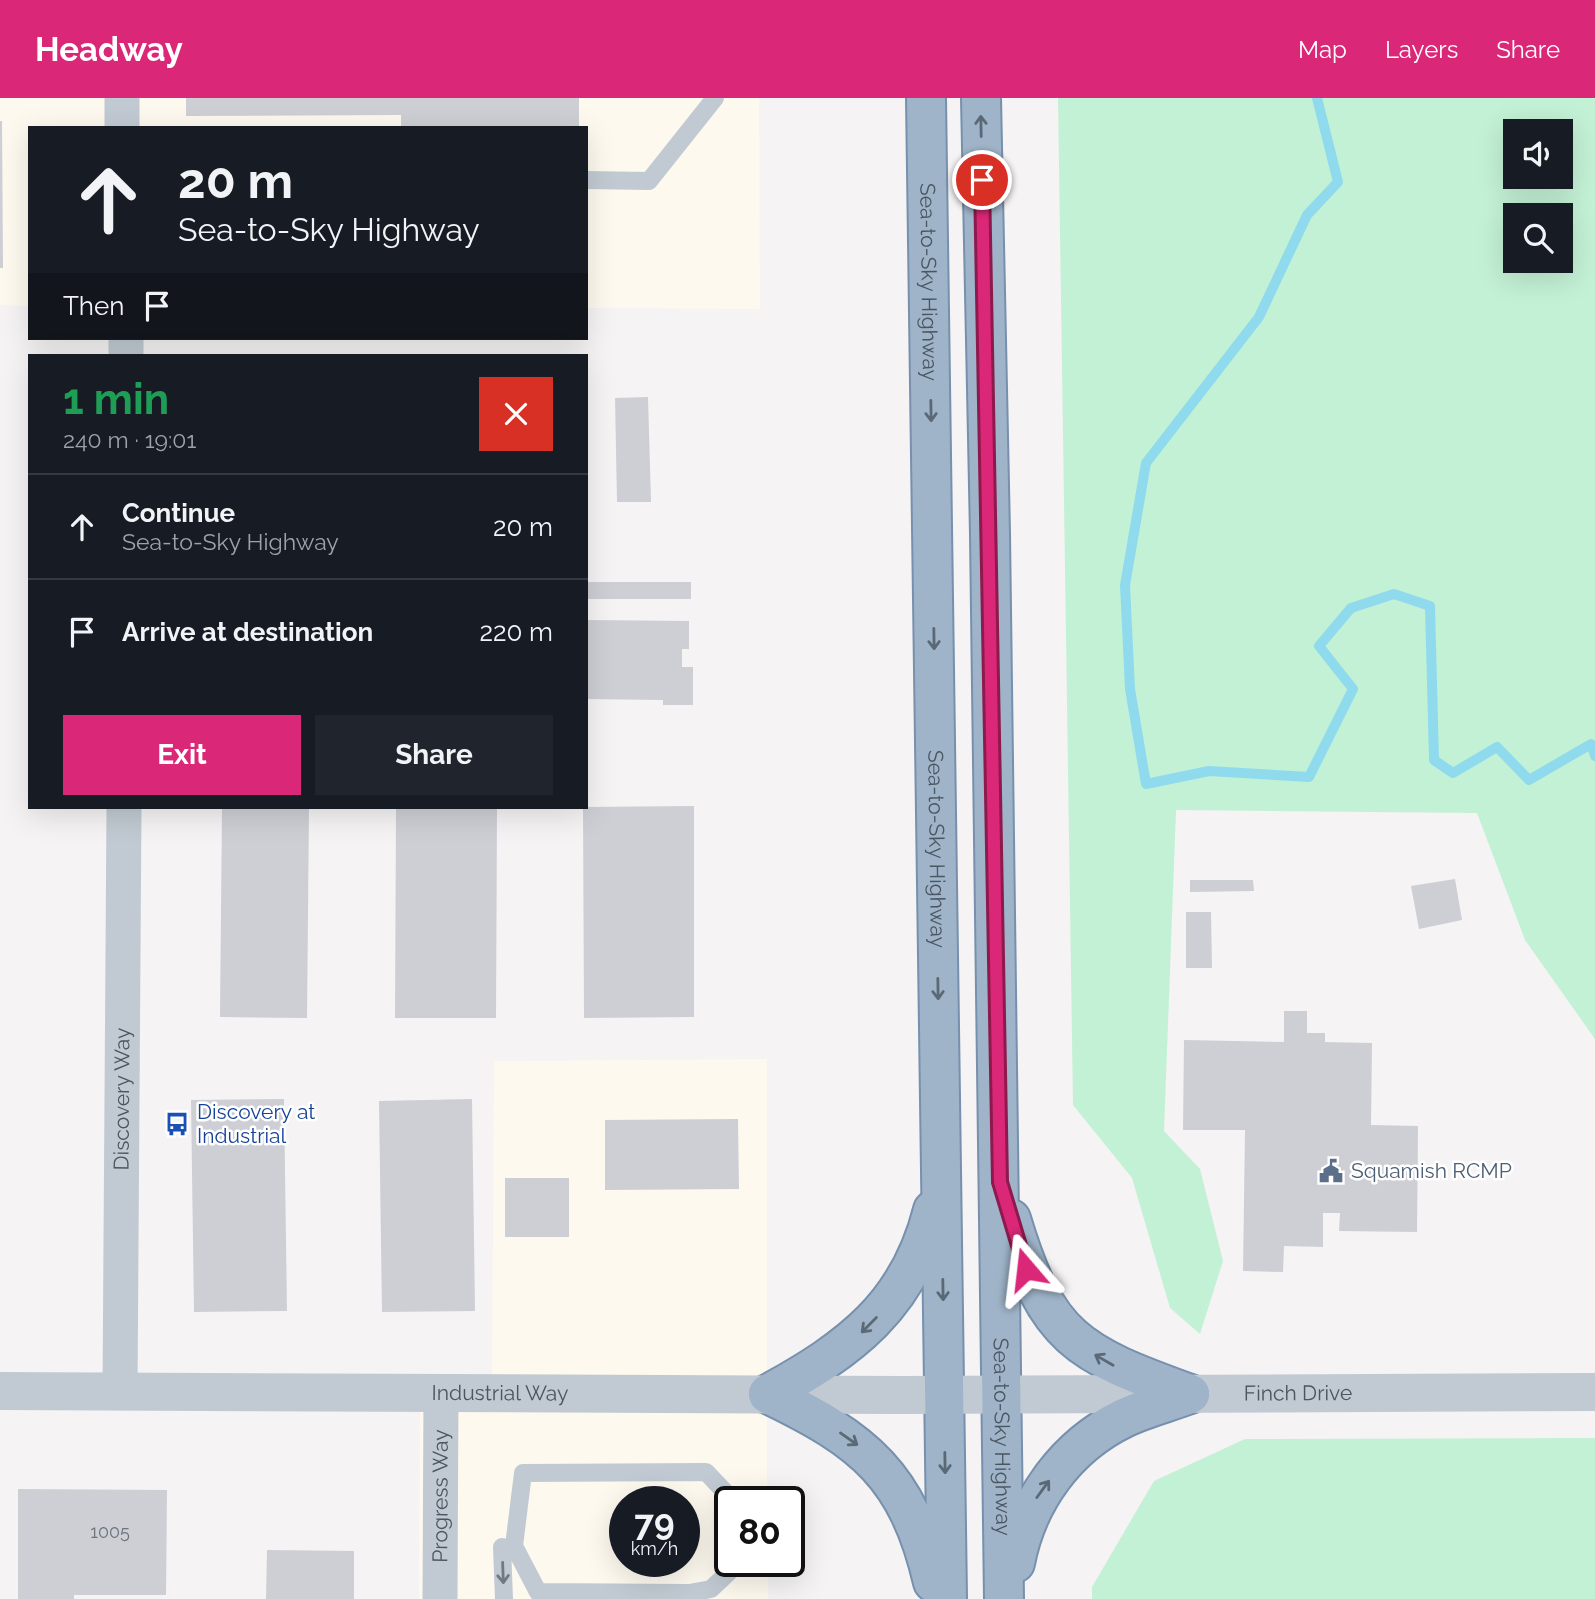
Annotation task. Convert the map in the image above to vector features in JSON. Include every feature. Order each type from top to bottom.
[{"type":"highway","name":"Sea-to-Sky Highway","points":[[926,98],[947,1599]]},
{"type":"highway","name":"Sea-to-Sky Highway","points":[[981,98],[1005,1599]]},
{"type":"highway","points":[[768,1394],[826,1360],[857,1338],[883,1311],[907,1279],[928,1231],[941,1179]]},
{"type":"highway","points":[[1000,1182],[1026,1269],[1046,1308],[1066,1332],[1085,1349],[1117,1368],[1190,1394]]},
{"type":"highway","points":[[768,1394],[824,1421],[859,1446],[889,1476],[907,1505],[925,1547],[937,1599]]},
{"type":"highway","points":[[1005,1599],[1020,1534],[1036,1500],[1056,1471],[1084,1444],[1124,1418],[1190,1394]]},
{"type":"street","points":[[122,98],[122,126]]},
{"type":"street","name":"Discovery Way","points":[[120,1391],[124,809]]},
{"type":"street","name":"Industrial Way","points":[[0,1391],[1002,1395]]},
{"type":"street","name":"Finch Drive","points":[[1002,1395],[1595,1392]]},
{"type":"street","name":"Progress Way","points":[[440,1599],[441,1393]]},
{"type":"lane","points":[[588,180],[649,181],[715,98]]},
{"type":"lane","points":[[706,1472],[726,1493],[729,1572],[711,1589],[689,1593],[538,1592],[514,1546],[523,1474],[706,1472]]},
{"type":"lane","points":[[502,1547],[504,1599]]},
{"type":"shaded area","points":[[0,98],[759,98],[760,309],[588,308],[588,126],[28,126],[28,306],[0,305]]},
{"type":"shaded area","points":[[767,1059],[767,1486],[714,1486],[714,1577],[768,1577],[768,1599],[419,1599],[420,1381],[492,1377],[494,1061]]},
{"type":"green space","points":[[1058,98],[1595,98],[1595,1039],[1525,940],[1477,813],[1176,810],[1164,1131],[1200,1169],[1223,1261],[1200,1334],[1170,1308],[1132,1178],[1073,1105]]},
{"type":"green space","points":[[1595,1438],[1595,1599],[1092,1599],[1092,1587],[1154,1481],[1245,1439]]},
{"type":"building","points":[[186,98],[579,98],[579,126],[401,126],[401,115],[186,116]]},
{"type":"building","points":[[2,121],[3,268],[0,268]]},
{"type":"building","points":[[648,397],[651,502],[617,502],[615,398]]},
{"type":"building","points":[[588,582],[691,582],[691,599],[588,599]]},
{"type":"building","points":[[588,620],[689,621],[689,649],[682,649],[682,667],[693,667],[693,705],[663,705],[663,700],[588,699]]},
{"type":"building","points":[[694,806],[694,1017],[584,1018],[583,809]]},
{"type":"building","points":[[222,809],[309,809],[307,1018],[220,1017]]},
{"type":"building","points":[[396,809],[497,809],[496,1018],[395,1018]]},
{"type":"building","points":[[1455,879],[1462,920],[1419,929],[1411,886]]},
{"type":"building","points":[[1190,880],[1253,880],[1254,891],[1190,892]]},
{"type":"building","points":[[1186,912],[1211,912],[1212,968],[1186,968]]},
{"type":"building","name":"Squamish RCMP","points":[[1284,1011],[1307,1011],[1307,1033],[1325,1033],[1325,1042],[1372,1043],[1371,1125],[1418,1126],[1417,1232],[1339,1231],[1340,1213],[1323,1213],[1323,1247],[1284,1246],[1283,1272],[1243,1271],[1245,1130],[1183,1130],[1184,1040],[1284,1042]]},
{"type":"building","points":[[284,1099],[287,1311],[194,1312],[191,1100]]},
{"type":"building","points":[[472,1099],[475,1311],[382,1312],[379,1101]]},
{"type":"building","points":[[738,1119],[739,1189],[605,1190],[605,1120]]},
{"type":"building","points":[[505,1178],[569,1178],[569,1237],[505,1237]]},
{"type":"building","points":[[18,1489],[167,1490],[166,1595],[74,1595],[74,1599],[18,1599]]},
{"type":"building","points":[[267,1550],[354,1551],[354,1599],[266,1599]]},
{"type":"waterway","points":[[1317,98],[1338,182],[1307,215],[1259,317],[1146,463],[1125,585],[1130,689],[1146,784],[1209,771],[1309,777],[1353,689],[1319,646],[1351,608],[1394,594],[1430,606],[1434,760],[1453,773],[1497,747],[1529,780],[1591,744],[1595,756]]},
{"type":"place","name":"Discovery at Industrial","points":[[177,1124]]},
{"type":"place","name":"Squamish RCMP","points":[[1331,1171]]},
{"type":"route","points":[[982,180],[1000,1182],[1026,1269]]}]
